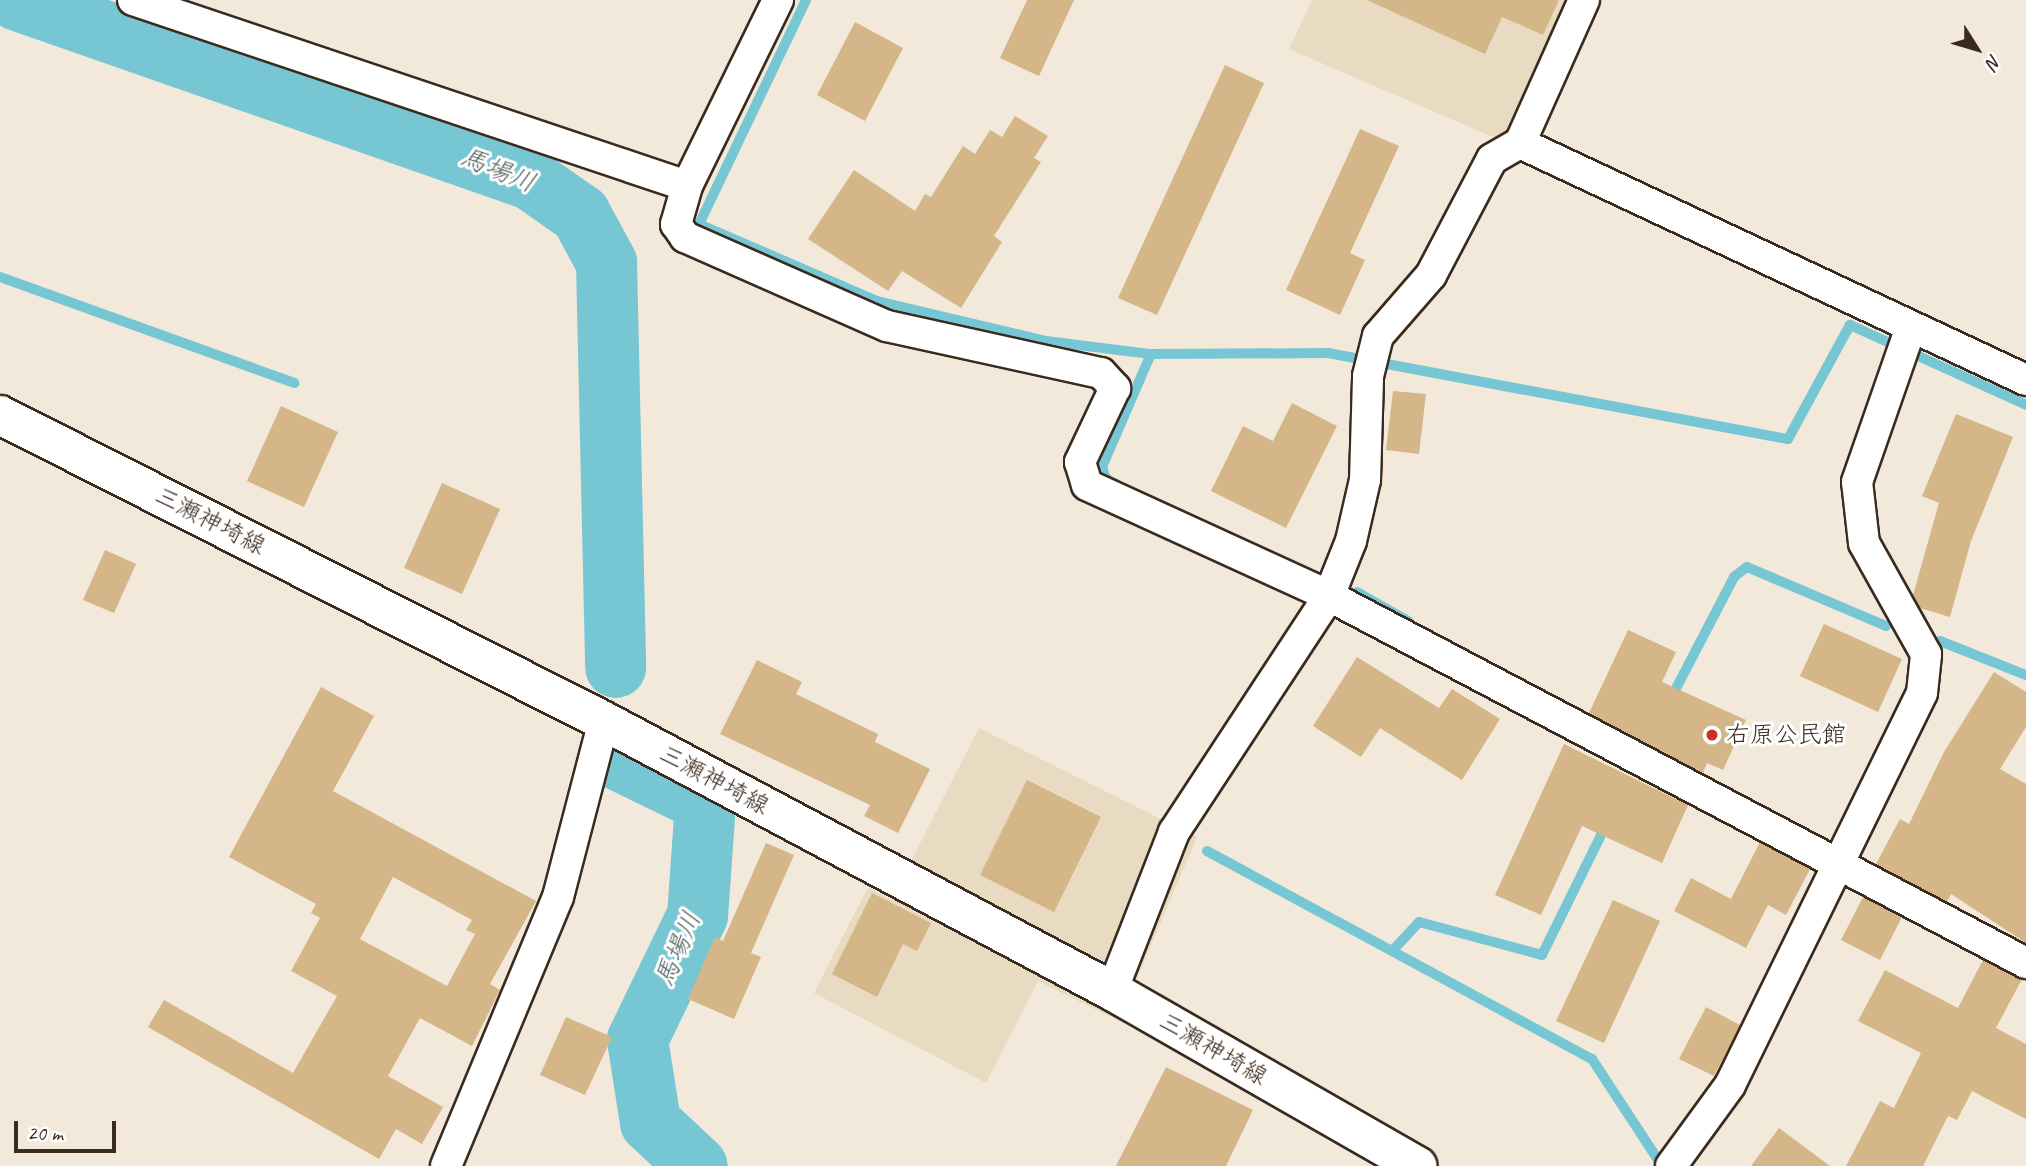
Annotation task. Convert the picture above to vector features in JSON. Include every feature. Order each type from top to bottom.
[{"type":"main road","name":"三瀬神埼線","points":[[0,415],[604,721],[1112,991],[1417,1166]]},
{"type":"street","points":[[133,0],[687,186]]},
{"type":"street","points":[[778,0],[687,186],[676,224],[685,237],[887,326],[1101,373],[1115,388],[1080,462],[1087,485],[1329,596],[2026,963]]},
{"type":"street","points":[[1112,991],[1174,832],[1329,596],[1351,541],[1365,480],[1370,362],[1431,275],[1485,169],[1520,142],[1584,0]]},
{"type":"street","points":[[1520,142],[2026,380]]},
{"type":"street","points":[[1676,1158],[1730,1085],[1922,693],[1926,654],[1864,543],[1857,482],[1911,327]]},
{"type":"street","points":[[446,1166],[558,897],[604,721]]},
{"type":"shaded area","points":[[1312,0],[1599,0],[1528,152],[1289,49]]},
{"type":"shaded area","points":[[979,728],[1197,837],[1119,1021],[1038,981],[986,1083],[814,993],[868,887],[891,900]]},
{"type":"building","points":[[1027,0],[1074,0],[1039,76],[1000,58]]},
{"type":"building","points":[[1367,0],[1559,0],[1543,35],[1502,17],[1485,54]]},
{"type":"building","points":[[855,22],[903,48],[865,121],[817,95]]},
{"type":"building","points":[[1225,65],[1264,83],[1157,315],[1118,298]]},
{"type":"building","points":[[1015,116],[1048,136],[1034,158],[1041,162],[994,236],[1002,242],[961,308],[902,271],[888,291],[808,239],[854,170],[915,211],[925,194],[931,197],[963,146],[975,154],[990,130],[1002,137]]},
{"type":"building","points":[[1360,129],[1399,146],[1350,253],[1365,260],[1340,315],[1286,290]]},
{"type":"building","points":[[1393,391],[1426,394],[1419,454],[1386,450]]},
{"type":"building","points":[[1292,403],[1337,426],[1286,528],[1211,491],[1243,426],[1273,441]]},
{"type":"building","points":[[281,406],[338,432],[304,507],[247,481]]},
{"type":"building","points":[[1956,414],[2013,437],[1971,541],[1950,617],[1920,608],[1913,595],[1939,503],[1922,496]]},
{"type":"building","points":[[442,483],[500,509],[462,594],[404,568]]},
{"type":"building","points":[[105,550],[136,564],[114,613],[83,600]]},
{"type":"building","points":[[1824,624],[1902,659],[1878,712],[1800,676]]},
{"type":"building","points":[[1628,630],[1676,652],[1662,682],[1746,720],[1723,770],[1707,763],[1703,773],[1589,713]]},
{"type":"building","points":[[1357,657],[1439,708],[1452,689],[1500,719],[1462,780],[1380,728],[1361,757],[1313,726]]},
{"type":"building","points":[[757,660],[802,682],[796,694],[878,734],[875,742],[930,769],[898,833],[864,816],[870,805],[720,734]]},
{"type":"building","points":[[1994,672],[2026,692],[2026,727],[2000,769],[2026,784],[2026,943],[1951,894],[1947,902],[1876,864],[1900,819],[1909,824],[1944,752]]},
{"type":"building","points":[[321,687],[374,716],[333,791],[536,901],[490,984],[500,990],[472,1046],[420,1018],[388,1076],[443,1107],[422,1144],[396,1129],[379,1159],[148,1027],[164,1000],[293,1073],[337,996],[291,971],[320,918],[311,913],[316,904],[229,857]],"holes":[[[393,877],[472,920],[466,930],[475,934],[447,986],[360,939]]]},
{"type":"building","points":[[1564,744],[1688,805],[1662,863],[1582,826],[1541,915],[1495,895]]},
{"type":"building","points":[[1027,780],[1101,817],[1054,912],[980,875]]},
{"type":"building","points":[[1760,842],[1810,869],[1786,915],[1768,905],[1746,948],[1674,911],[1691,878],[1731,899]]},
{"type":"building","points":[[766,843],[794,855],[751,953],[761,957],[734,1019],[688,999],[715,937],[723,941]]},
{"type":"building","points":[[872,893],[931,923],[917,951],[903,944],[877,997],[832,974]]},
{"type":"building","points":[[1863,897],[1902,917],[1880,960],[1841,940]]},
{"type":"building","points":[[1613,900],[1660,921],[1604,1043],[1556,1021]]},
{"type":"building","points":[[1983,960],[2022,979],[1996,1028],[2026,1044],[2026,1119],[1972,1091],[1957,1120],[1948,1116],[1923,1166],[1846,1166],[1880,1101],[1894,1108],[1921,1053],[1858,1021],[1885,970],[1958,1008]]},
{"type":"building","points":[[1706,1007],[1740,1025],[1714,1076],[1679,1059]]},
{"type":"building","points":[[566,1017],[612,1037],[585,1095],[540,1075]]},
{"type":"building","points":[[1166,1067],[1253,1110],[1226,1166],[1116,1166]]},
{"type":"building","points":[[1779,1128],[1830,1166],[1751,1166]]},
{"type":"waterway","name":"馬場川","points":[[17,0],[530,179],[580,214],[606,262],[615,667]]},
{"type":"waterway","points":[[806,0],[699,224],[877,301],[1046,341],[1151,354],[1328,353],[1788,439],[1850,325],[2026,405]]},
{"type":"waterway","points":[[0,277],[295,383]]},
{"type":"waterway","points":[[1116,484],[1106,479],[1102,467],[1151,354]]},
{"type":"waterway","points":[[1670,700],[1734,577],[1747,567],[1886,626]]},
{"type":"waterway","points":[[1357,592],[1408,621]]},
{"type":"waterway","points":[[1940,641],[2026,675]]},
{"type":"waterway","name":"馬場川","points":[[619,760],[705,802],[697,915],[637,1039],[650,1122],[697,1166]]},
{"type":"waterway","points":[[1394,949],[1419,922],[1542,955],[1607,823]]},
{"type":"waterway","points":[[1207,851],[1592,1059],[1662,1166]]},
{"type":"place","name":"右原公民館","points":[[1712,735]]}]
